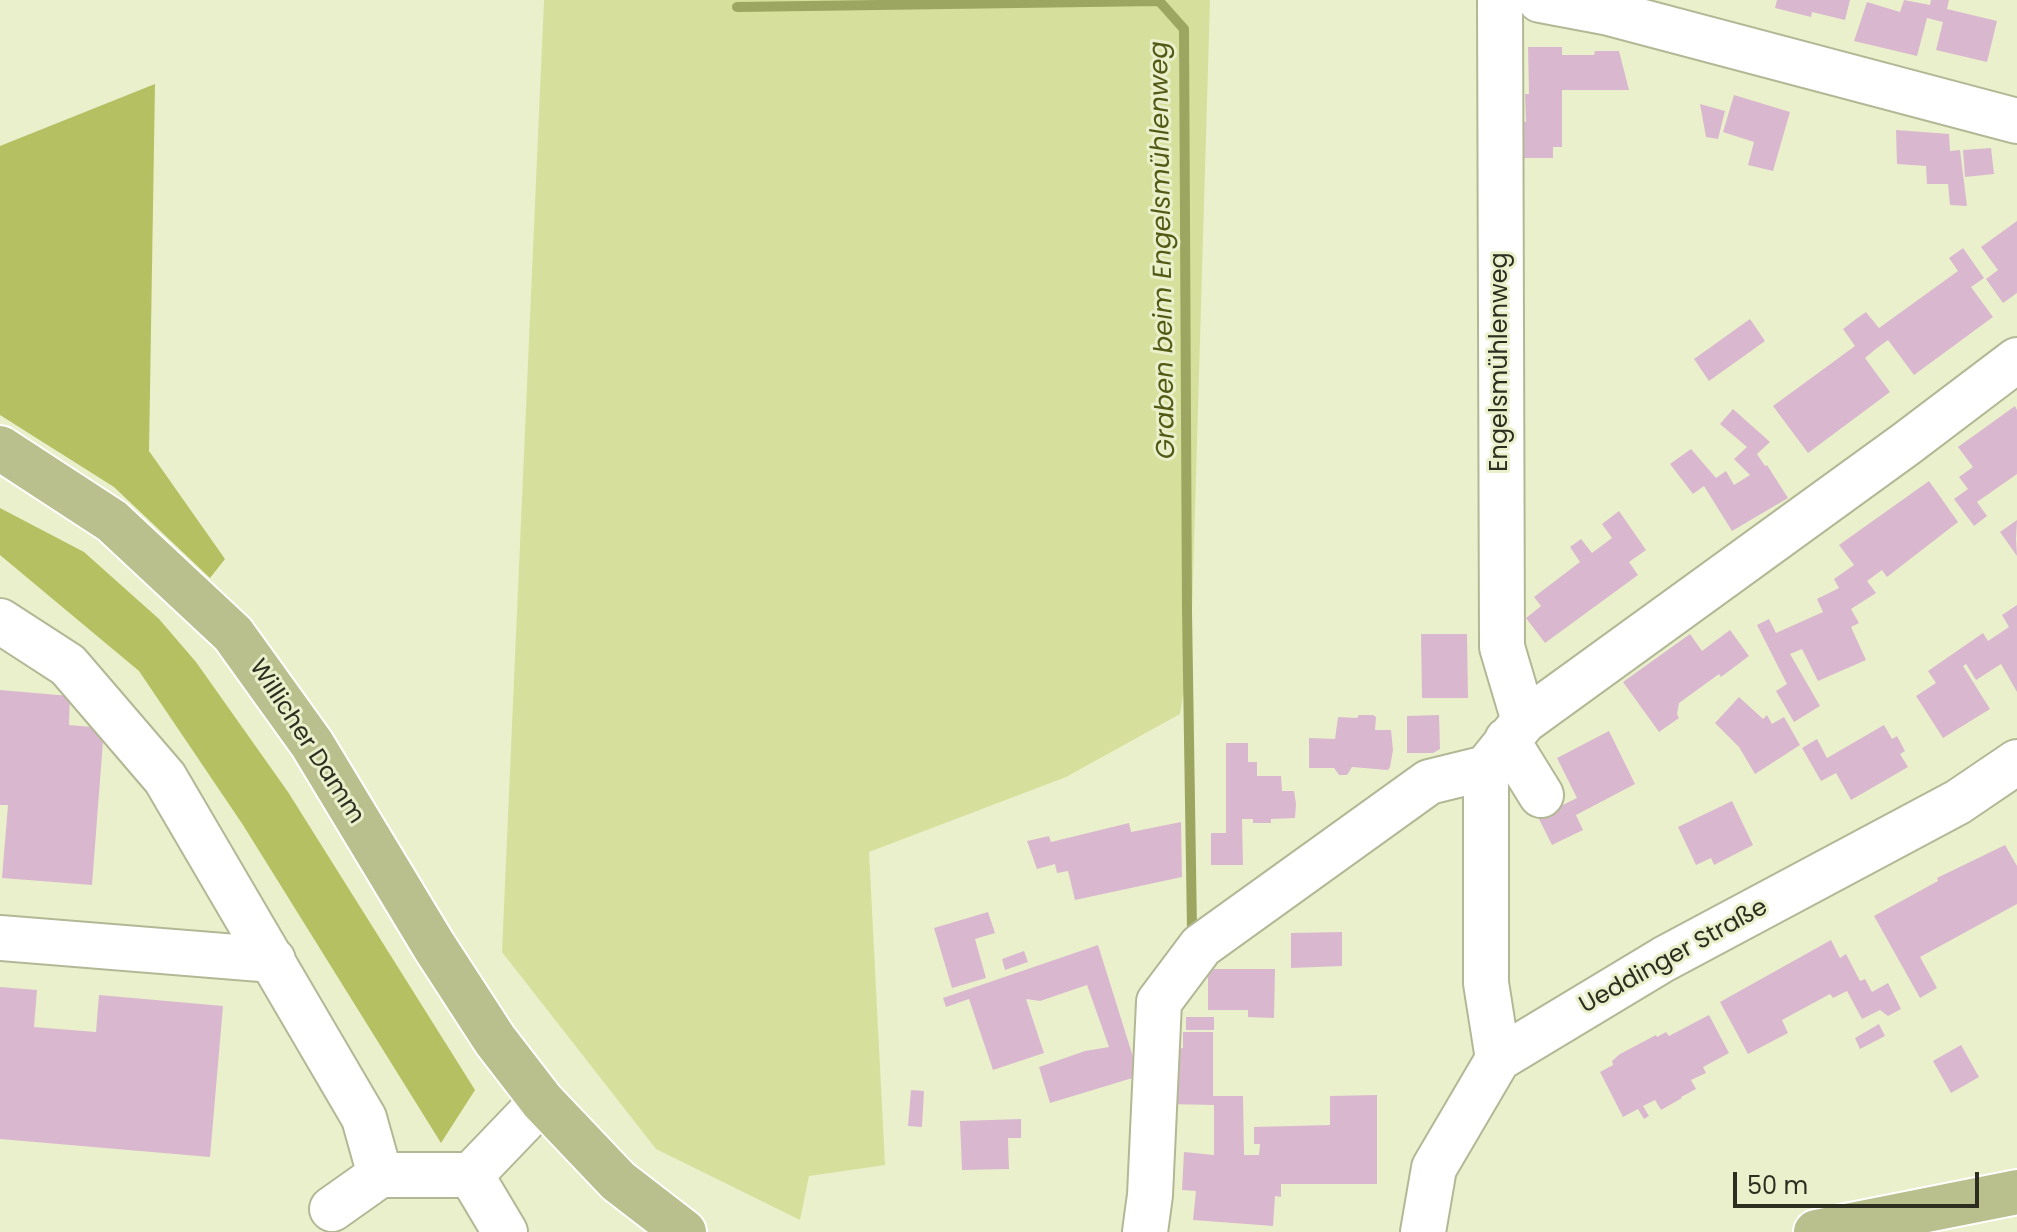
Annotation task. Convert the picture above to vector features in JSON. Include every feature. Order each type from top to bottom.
[{"type":"main road","name":"Willicher Damm","points":[[0,448],[112,521],[233,634],[312,744],[434,946],[495,1040],[542,1101],[618,1181],[684,1232]]},
{"type":"main road","points":[[1816,1232],[2017,1192]]},
{"type":"street","name":"Engelsmühlenweg","points":[[1498,1059],[1486,983],[1505,743],[1500,0]]},
{"type":"street","points":[[1540,0],[1609,13],[2017,121]]},
{"type":"street","points":[[1145,1232],[1150,1195],[1159,1002],[1201,946],[1429,782],[1505,743],[2017,360]]},
{"type":"street","points":[[0,621],[68,665],[165,778],[364,1118],[380,1175]]},
{"type":"street","points":[[1505,743],[1541,795]]},
{"type":"street","name":"Ueddinger Straße","points":[[1423,1232],[1434,1168],[1498,1059],[1664,959],[1958,802],[2017,762]]},
{"type":"street","points":[[0,938],[273,960]]},
{"type":"street","points":[[332,1209],[380,1175],[471,1175],[542,1101]]},
{"type":"street","points":[[471,1175],[505,1232]]},
{"type":"green space","points":[[544,0],[1210,0],[1191,647],[1180,714],[1066,777],[869,852],[885,1165],[809,1176],[800,1220],[656,1149],[502,952]]},
{"type":"green space","points":[[155,84],[149,451],[225,559],[210,578],[114,487],[0,415],[0,146]]},
{"type":"green space","points":[[0,508],[84,552],[159,619],[196,662],[288,792],[475,1090],[441,1143],[243,825],[139,671],[0,555]]},
{"type":"building","points":[[1777,0],[1850,0],[1845,20],[1812,12],[1811,17],[1775,8]]},
{"type":"building","points":[[1904,0],[1930,5],[1931,0],[1949,0],[1947,9],[1997,21],[1987,62],[1936,50],[1943,22],[1927,18],[1917,56],[1854,41],[1867,2],[1900,12]]},
{"type":"building","points":[[1528,47],[1562,47],[1562,55],[1619,51],[1629,90],[1562,90],[1562,147],[1553,147],[1553,158],[1520,158],[1520,122],[1526,122],[1525,94],[1529,94]]},
{"type":"building","points":[[1734,95],[1790,112],[1773,171],[1748,165],[1754,142],[1723,132]]},
{"type":"building","points":[[1700,104],[1725,111],[1718,139],[1706,137]]},
{"type":"building","points":[[1896,130],[1949,134],[1950,151],[1960,150],[1967,206],[1950,205],[1948,184],[1927,184],[1926,166],[1897,164]]},
{"type":"building","points":[[1991,148],[1994,174],[1965,177],[1963,150]]},
{"type":"building","points":[[2017,221],[2017,293],[2003,303],[1986,279],[1998,270],[1981,247]]},
{"type":"building","points":[[1963,248],[1984,278],[1971,287],[1993,317],[1914,375],[1888,340],[1877,348],[1865,358],[1890,392],[1808,453],[1773,406],[1855,346],[1843,329],[1856,319],[1866,312],[1879,328],[1958,271],[1949,258]]},
{"type":"building","points":[[1750,319],[1765,341],[1709,381],[1694,359]]},
{"type":"building","points":[[2015,406],[2017,474],[1977,502],[1987,516],[1974,526],[1954,499],[1968,489],[1959,477],[1973,467],[1958,447]]},
{"type":"building","points":[[1733,409],[1770,442],[1757,454],[1788,498],[1732,531],[1704,486],[1693,494],[1670,464],[1691,449],[1716,478],[1726,471],[1734,485],[1750,475],[1734,459],[1747,447],[1720,424]]},
{"type":"building","points":[[1929,481],[1958,522],[1887,577],[1882,570],[1867,581],[1876,593],[1851,609],[1859,623],[1851,627],[1866,660],[1818,681],[1802,649],[1790,654],[1820,706],[1794,722],[1776,691],[1787,684],[1757,625],[1769,619],[1776,633],[1823,612],[1817,599],[1839,588],[1834,579],[1854,565],[1839,545]]},
{"type":"building","points":[[1619,511],[1646,550],[1629,562],[1638,575],[1545,643],[1526,618],[1541,606],[1534,597],[1580,562],[1570,547],[1581,539],[1592,553],[1612,538],[1602,524]]},
{"type":"building","points":[[2017,520],[2016,539],[2017,556],[2000,532]]},
{"type":"building","points":[[2017,605],[2017,692],[2001,664],[1976,680],[1966,664],[1963,666],[1990,709],[1943,738],[1916,696],[1936,683],[1928,671],[1983,633],[1988,641],[2009,627],[2002,615]]},
{"type":"building","points":[[1730,630],[1749,656],[1679,703],[1679,718],[1659,732],[1623,682],[1690,634],[1702,651]]},
{"type":"building","points":[[1421,634],[1467,634],[1468,698],[1422,698]]},
{"type":"building","points":[[0,690],[70,696],[69,725],[104,728],[92,885],[2,878],[8,805],[0,805]]},
{"type":"building","points":[[1739,697],[1763,719],[1767,715],[1772,724],[1784,717],[1800,745],[1755,774],[1739,747],[1715,723]]},
{"type":"building","points":[[1359,715],[1376,717],[1375,730],[1391,730],[1393,750],[1388,770],[1352,767],[1347,775],[1339,775],[1334,768],[1309,768],[1309,738],[1335,739],[1338,717],[1357,718]]},
{"type":"building","points":[[1439,715],[1440,749],[1433,753],[1407,753],[1407,716]]},
{"type":"building","points":[[1884,725],[1892,739],[1897,736],[1905,751],[1900,754],[1908,767],[1851,800],[1836,773],[1821,781],[1802,748],[1817,739],[1827,758]]},
{"type":"building","points":[[1609,731],[1635,784],[1576,815],[1583,830],[1552,845],[1538,817],[1577,798],[1557,758]]},
{"type":"building","points":[[1226,743],[1248,743],[1248,762],[1257,762],[1257,776],[1281,776],[1282,791],[1294,791],[1296,804],[1295,818],[1271,819],[1271,823],[1253,823],[1253,819],[1242,819],[1243,865],[1211,865],[1211,833],[1226,833]]},
{"type":"building","points":[[1732,801],[1753,845],[1714,865],[1711,858],[1696,865],[1678,827]]},
{"type":"building","points":[[1181,822],[1182,877],[1075,900],[1068,871],[1057,873],[1055,864],[1037,869],[1027,841],[1049,836],[1051,842],[1129,823],[1131,832]]},
{"type":"building","points":[[2005,845],[2017,866],[2017,904],[1920,957],[1937,988],[1920,998],[1874,916],[1938,881],[1937,878]]},
{"type":"building","points":[[988,912],[995,933],[975,939],[986,978],[952,988],[934,928]]},
{"type":"building","points":[[1342,932],[1342,966],[1291,968],[1291,933]]},
{"type":"building","points":[[1831,940],[1840,958],[1846,954],[1860,981],[1865,979],[1872,992],[1888,983],[1901,1009],[1888,1016],[1880,1010],[1862,1019],[1847,991],[1833,998],[1830,994],[1782,1020],[1788,1033],[1748,1054],[1720,1002]]},
{"type":"building","points":[[1098,945],[1139,1076],[1050,1103],[1039,1067],[1085,1051],[1109,1047],[1087,985],[1040,1001],[1026,999],[1044,1053],[993,1070],[969,999],[946,1007],[943,998]]},
{"type":"building","points":[[1024,951],[1028,962],[1005,970],[1002,959]]},
{"type":"building","points":[[1208,969],[1275,969],[1274,1018],[1248,1017],[1248,1010],[1208,1010]]},
{"type":"building","points":[[0,987],[37,990],[34,1027],[96,1032],[99,995],[223,1006],[210,1157],[0,1139]]},
{"type":"building","points":[[1709,1015],[1729,1053],[1703,1067],[1706,1073],[1691,1080],[1696,1089],[1682,1098],[1661,1110],[1655,1100],[1643,1106],[1649,1116],[1644,1119],[1638,1109],[1623,1117],[1600,1072],[1613,1065],[1612,1061],[1620,1054],[1656,1035],[1666,1032],[1669,1036]]},
{"type":"building","points":[[1186,1017],[1214,1017],[1214,1030],[1186,1030]]},
{"type":"building","points":[[1879,1024],[1885,1036],[1860,1049],[1855,1038]]},
{"type":"building","points":[[1183,1032],[1213,1032],[1213,1096],[1243,1096],[1244,1155],[1259,1155],[1260,1144],[1254,1144],[1254,1127],[1330,1125],[1330,1096],[1377,1095],[1377,1184],[1281,1184],[1281,1197],[1275,1196],[1273,1226],[1193,1220],[1196,1191],[1182,1190],[1184,1152],[1214,1155],[1214,1105],[1164,1104],[1165,1051],[1183,1048]]},
{"type":"building","points":[[1961,1045],[1979,1077],[1951,1093],[1933,1061]]},
{"type":"building","points":[[911,1090],[924,1091],[922,1127],[908,1126]]},
{"type":"building","points":[[1021,1119],[1021,1138],[1008,1138],[1009,1169],[962,1170],[960,1121]]},
{"type":"waterway","name":"Graben beim Engelsmühlenweg","points":[[737,7],[1159,1],[1184,29],[1192,930]]}]
